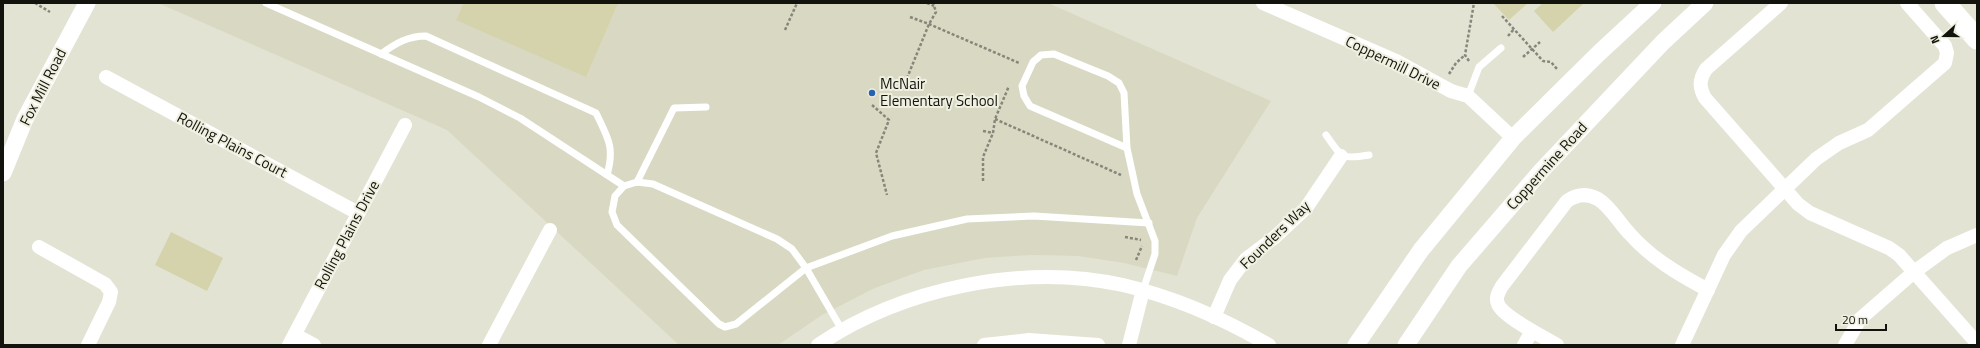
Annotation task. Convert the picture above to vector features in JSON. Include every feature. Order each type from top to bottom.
[{"type":"main road","points":[[1945,3],[1977,39]]},
{"type":"street","name":"Fox Mill Road","points":[[3,173],[26,119],[86,3]]},
{"type":"street","name":"Coppermill Drive","points":[[1263,3],[1396,61],[1443,87],[1468,96],[1513,138]]},
{"type":"street","points":[[1356,345],[1421,250],[1513,138],[1599,52],[1653,3]]},
{"type":"street","name":"Coppermine Road","points":[[1406,345],[1459,266],[1542,170],[1663,42],[1705,3]]},
{"type":"street","points":[[1781,3],[1706,69],[1700,78],[1701,90],[1705,98],[1798,204],[1810,213],[1889,248],[1914,272],[1977,343]]},
{"type":"street","points":[[1682,345],[1724,255],[1741,231],[1816,159],[1833,147],[1868,130],[1945,63],[1947,53],[1945,46],[1907,3]]},
{"type":"street","name":"Rolling Plains Court","points":[[106,77],[358,213]]},
{"type":"street","name":"Rolling Plains Drive","points":[[292,340],[405,125]]},
{"type":"street","name":"Founders Way","points":[[1214,317],[1230,280],[1246,259],[1275,237],[1306,208],[1341,156]]},
{"type":"street","points":[[1557,345],[1503,312],[1497,303],[1498,294],[1502,286],[1567,201],[1576,195],[1587,195],[1599,200],[1612,212],[1628,233],[1650,255],[1678,274],[1708,290]]},
{"type":"street","points":[[489,345],[550,230]]},
{"type":"street","points":[[1845,345],[1860,319],[1914,272],[1947,248],[1977,235]]},
{"type":"street","points":[[39,247],[105,284],[111,292],[109,302],[88,345]]},
{"type":"street","points":[[818,345],[842,330],[877,313],[920,296],[951,288],[989,281],[1008,279],[1066,279],[1104,282],[1143,290],[1214,317],[1269,345]]},
{"type":"street","points":[[1129,345],[1143,290]]},
{"type":"street","points":[[1524,345],[1532,331]]},
{"type":"street","points":[[292,340],[314,345]]},
{"type":"street","points":[[984,345],[1029,340],[1098,345]]},
{"type":"lane","points":[[266,3],[479,97],[520,118],[624,186]]},
{"type":"lane","points":[[381,54],[399,41],[416,36],[426,36],[596,113],[609,141],[612,158],[607,175]]},
{"type":"lane","points":[[1468,96],[1479,67],[1502,48]]},
{"type":"lane","points":[[1127,148],[1030,106],[1024,96],[1022,86],[1033,62],[1041,56],[1054,54],[1108,76],[1119,83],[1124,93],[1127,148],[1137,194],[1155,241],[1155,254],[1143,290]]},
{"type":"lane","points":[[637,182],[674,108],[706,106]]},
{"type":"lane","points":[[1326,135],[1341,156],[1351,158],[1369,155]]},
{"type":"lane","points":[[842,330],[806,268],[792,249],[777,239],[653,184],[637,182],[624,186],[615,196],[612,212],[617,225],[719,324],[726,327],[736,324],[806,268],[892,236],[967,219],[1034,216],[1149,223]]},
{"type":"path","points":[[35,3],[50,12]]},
{"type":"path","points":[[785,30],[797,3]]},
{"type":"path","points":[[905,83],[929,24],[936,12],[934,5],[926,3]]},
{"type":"path","points":[[1443,87],[1456,63],[1465,55],[1474,3]]},
{"type":"path","points":[[1502,16],[1543,61],[1550,62],[1556,69]]},
{"type":"path","points":[[910,17],[1019,63]]},
{"type":"path","points":[[1508,36],[1514,29]]},
{"type":"path","points":[[1523,57],[1540,42]]},
{"type":"path","points":[[1465,55],[1470,63]]},
{"type":"path","points":[[872,105],[889,120],[876,152],[887,195]]},
{"type":"path","points":[[996,119],[1120,175]]},
{"type":"path","points":[[983,131],[993,133]]},
{"type":"path","points":[[1125,237],[1143,241],[1136,260]]},
{"type":"shaded area","points":[[158,3],[1048,3],[1271,101],[1197,218],[1177,276],[1124,263],[1078,256],[1031,255],[985,258],[924,270],[875,288],[822,315],[778,345],[679,345],[447,130]]},
{"type":"green space","points":[[464,3],[618,3],[586,77],[456,20]]},
{"type":"green space","points":[[1493,3],[1528,3],[1509,20]]},
{"type":"green space","points":[[1543,3],[1584,3],[1553,32],[1534,11]]},
{"type":"green space","points":[[171,232],[223,258],[207,291],[155,265]]},
{"type":"place","name":"McNair Elementary School","points":[[872,93]]}]
